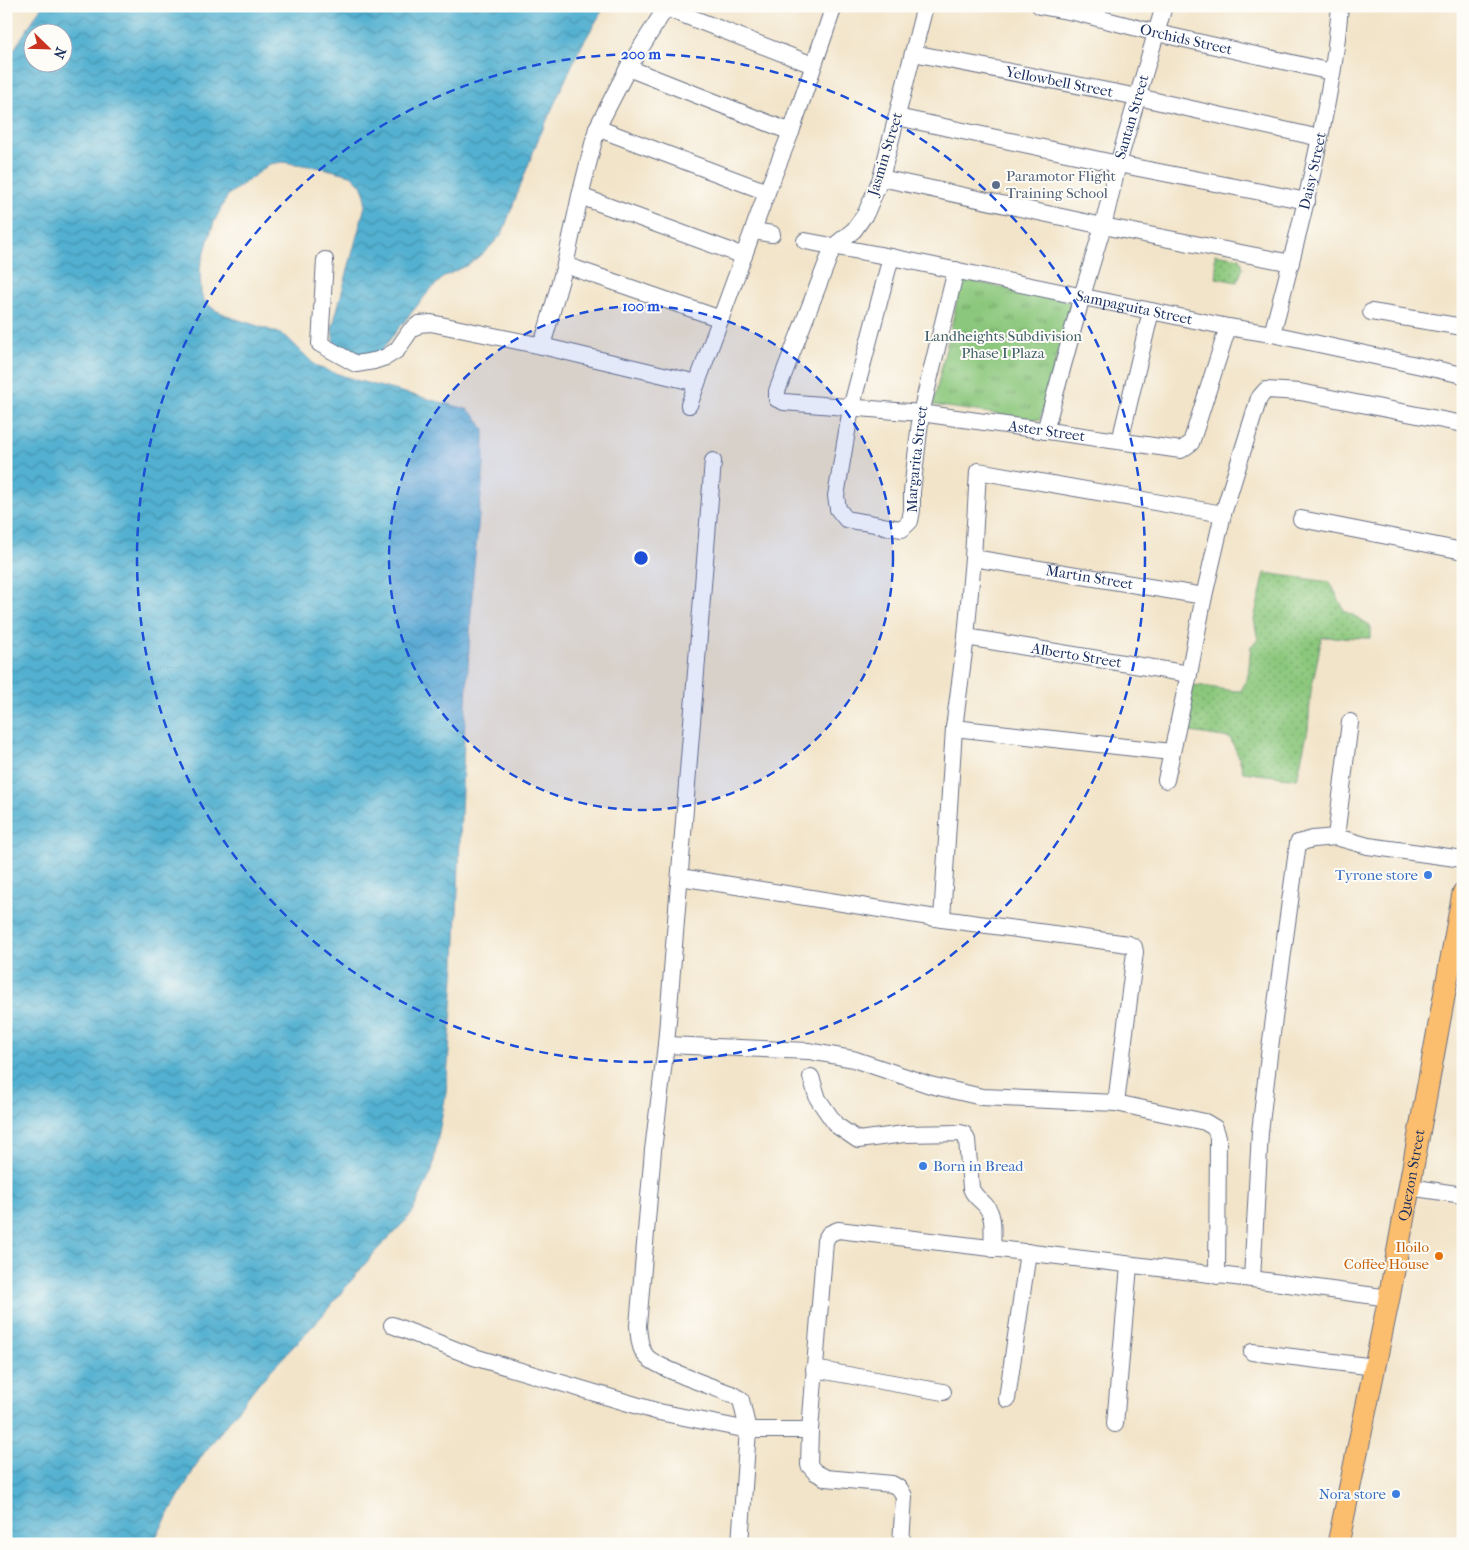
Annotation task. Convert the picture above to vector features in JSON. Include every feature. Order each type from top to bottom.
[{"type":"main road","name":"Quezon Street","points":[[1338,1544],[1389,1298],[1463,893]]},
{"type":"street","points":[[689,405],[767,192],[792,132],[834,6]]},
{"type":"street","name":"Jasmin Street","points":[[778,399],[777,391],[833,247],[854,230],[866,213],[881,178],[925,6]]},
{"type":"street","name":"Orchids Street","points":[[1040,6],[1079,10],[1157,33],[1332,72]]},
{"type":"street","name":"Santan Street","points":[[1046,431],[1118,164],[1164,6]]},
{"type":"street","name":"Daisy Street","points":[[1272,334],[1307,201],[1332,72],[1340,6]]},
{"type":"street","points":[[542,346],[565,265],[597,128],[628,68],[667,7],[813,65]]},
{"type":"street","name":"Yellowbell Street","points":[[914,53],[1138,98],[1320,138]]},
{"type":"street","points":[[628,68],[792,132]]},
{"type":"street","points":[[897,117],[1118,164],[1307,201]]},
{"type":"street","points":[[597,128],[767,192]]},
{"type":"street","points":[[881,178],[1102,226],[1291,263]]},
{"type":"street","points":[[580,196],[744,256]]},
{"type":"street","points":[[754,231],[772,234]]},
{"type":"street","name":"Sampaguita Street","points":[[805,241],[956,270],[1151,312],[1272,334],[1463,375]]},
{"type":"street","name":"Margarita Street","points":[[891,257],[851,408],[836,496],[838,509],[846,519],[889,528],[902,528],[910,521],[921,413],[956,270]]},
{"type":"street","points":[[325,260],[320,344],[356,364],[386,357],[397,350],[410,331],[419,324],[431,323],[542,346],[697,383]]},
{"type":"street","points":[[565,265],[721,319]]},
{"type":"street","points":[[1120,441],[1151,312]]},
{"type":"street","points":[[1371,312],[1463,327]]},
{"type":"street","name":"Aster Street","points":[[778,399],[784,402],[921,413],[1181,450],[1191,444],[1228,327]]},
{"type":"street","points":[[1166,780],[1223,514],[1259,398],[1266,390],[1300,392],[1463,424]]},
{"type":"street","points":[[713,461],[666,1044],[653,1150],[638,1326],[641,1344],[646,1356],[659,1366],[734,1395],[741,1400],[748,1430],[740,1544]]},
{"type":"street","points":[[942,919],[954,728],[966,637],[978,471],[1223,514]]},
{"type":"street","points":[[1301,519],[1463,551]]},
{"type":"street","name":"Martin Street","points":[[973,558],[1204,596]]},
{"type":"street","name":"Alberto Street","points":[[966,637],[1189,674]]},
{"type":"street","points":[[1336,837],[1350,722]]},
{"type":"street","points":[[954,728],[1172,752]]},
{"type":"street","points":[[1252,1279],[1260,1132],[1298,843],[1313,839],[1336,837],[1368,846],[1463,858]]},
{"type":"street","points":[[680,877],[942,919],[1128,944],[1134,947],[1135,952],[1116,1103]]},
{"type":"street","points":[[666,1044],[809,1051],[852,1059],[930,1085],[982,1097],[1116,1103],[1205,1122],[1215,1128],[1218,1137],[1217,1276]]},
{"type":"street","points":[[811,1077],[818,1100],[836,1125],[858,1140],[904,1134],[964,1134],[967,1140],[970,1188],[973,1195],[987,1207],[993,1221],[993,1249]]},
{"type":"street","points":[[1409,1187],[1463,1195]]},
{"type":"street","points":[[901,1544],[904,1496],[900,1489],[892,1484],[826,1478],[814,1472],[810,1465],[814,1369],[825,1241],[830,1234],[838,1230],[1129,1266],[1252,1279],[1389,1298]]},
{"type":"street","points":[[1007,1399],[1028,1252]]},
{"type":"street","points":[[1115,1424],[1129,1266]]},
{"type":"street","points":[[392,1325],[474,1357],[659,1412],[748,1430],[810,1430]]},
{"type":"street","points":[[1252,1352],[1375,1367]]},
{"type":"street","points":[[814,1369],[943,1392]]},
{"type":"green space","points":[[1215,254],[1240,258],[1243,268],[1237,282],[1216,278]]},
{"type":"green space","name":"Landheights Subdivision Phase I Plaza","points":[[962,279],[1071,302],[1040,420],[933,405]]},
{"type":"green space","points":[[1265,573],[1330,582],[1344,610],[1370,625],[1370,638],[1322,637],[1311,691],[1308,729],[1297,779],[1243,772],[1239,757],[1230,738],[1184,731],[1193,685],[1241,691],[1248,676],[1251,646],[1258,640],[1254,619]]},
{"type":"water","points":[[42,6],[605,6],[578,52],[537,142],[502,234],[486,251],[468,265],[445,276],[429,291],[378,356],[358,360],[334,343],[332,329],[365,206],[365,195],[361,185],[351,175],[323,168],[282,162],[270,164],[228,195],[214,222],[200,267],[201,294],[206,303],[215,310],[288,338],[317,367],[359,381],[467,409],[477,418],[484,430],[484,466],[473,576],[455,963],[446,1093],[432,1171],[411,1215],[375,1252],[321,1317],[257,1385],[201,1457],[152,1544],[6,1544],[6,62],[22,37],[22,72],[72,72],[72,22],[32,22]]},
{"type":"place","name":"Paramotor Flight Training School","points":[[996,185]]},
{"type":"place","name":"Tyrone store","points":[[1428,875]]},
{"type":"place","name":"Born in Bread","points":[[923,1166]]},
{"type":"place","name":"Iloilo Coffee House","points":[[1439,1256]]},
{"type":"place","name":"Nora store","points":[[1396,1494]]}]
